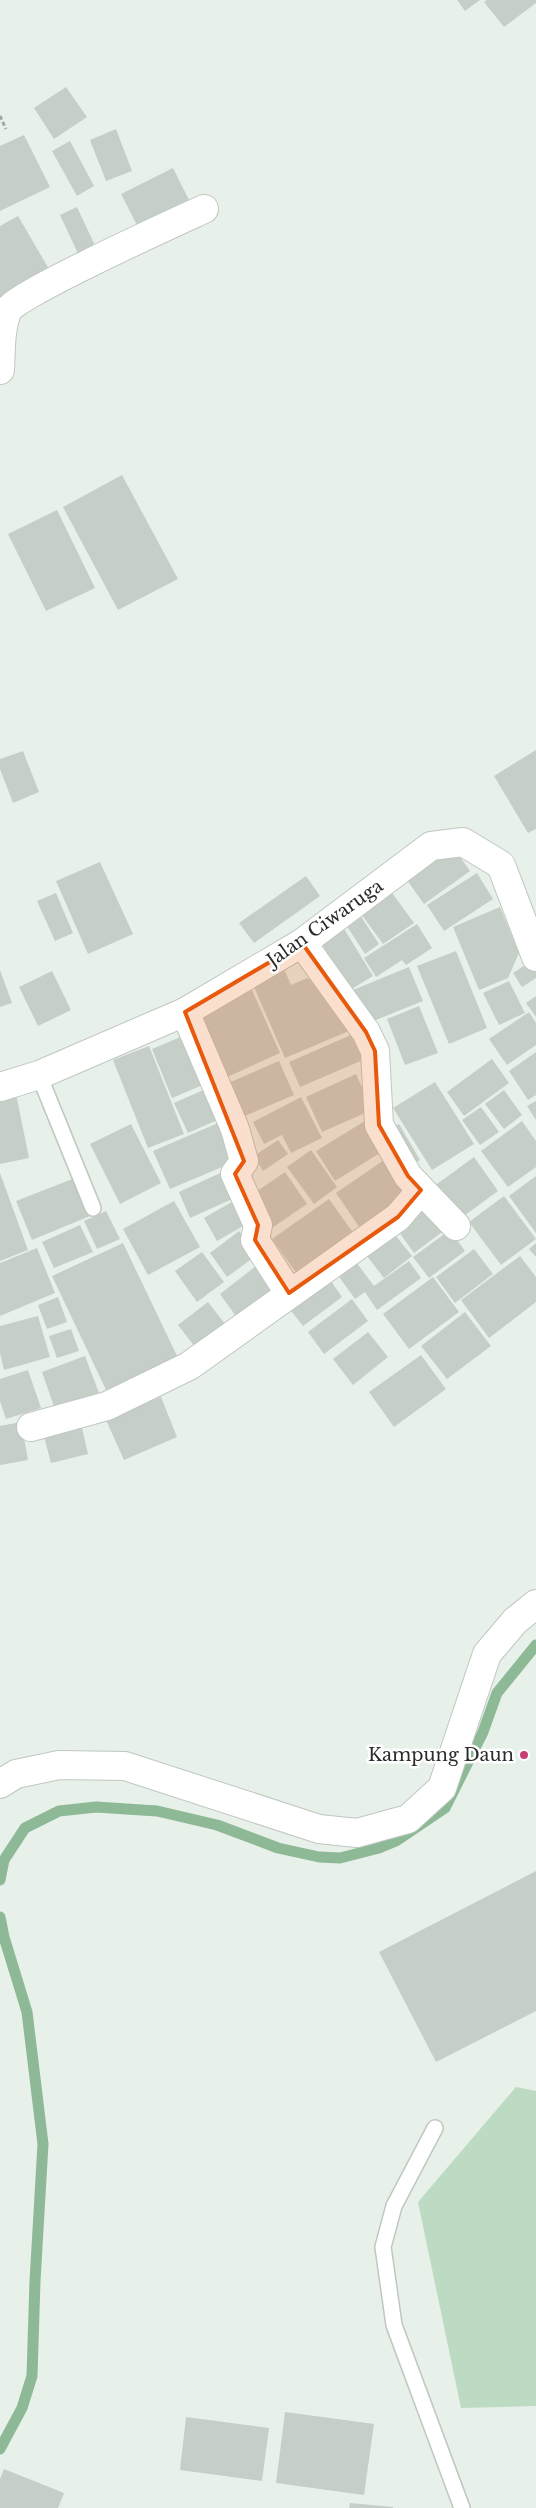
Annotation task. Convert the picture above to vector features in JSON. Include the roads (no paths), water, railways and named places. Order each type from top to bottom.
[{"type":"street","points":[[0,370],[4,322],[9,308],[44,286],[204,209]]},
{"type":"street","name":"Jalan Ciwaruga","points":[[0,1088],[39,1076],[186,1012],[302,943],[431,846],[463,842],[500,865],[536,957]]},
{"type":"street","points":[[302,943],[366,1032],[375,1051],[379,1125],[408,1176],[456,1226]]},
{"type":"street","points":[[186,1012],[240,1145],[244,1161],[235,1174],[258,1225],[255,1240],[289,1293]]},
{"type":"street","points":[[31,1427],[107,1406],[189,1366],[398,1217],[421,1190]]},
{"type":"street","points":[[0,1784],[16,1774],[59,1765],[125,1766],[319,1829],[357,1833],[408,1819],[442,1788],[487,1654],[515,1621],[536,1604]]},
{"type":"lane","points":[[39,1076],[93,1208]]},
{"type":"lane","points":[[435,2128],[394,2206],[383,2246],[394,2325],[462,2508]]},
{"type":"waterway","points":[[0,1880],[4,1860],[25,1828],[59,1811],[96,1807],[157,1811],[217,1825],[278,1848],[319,1857],[340,1858],[379,1848],[396,1841],[445,1808],[483,1732],[497,1693],[536,1645]]},
{"type":"waterway","points":[[0,1917],[4,1937],[27,2012],[43,2144],[35,2281],[32,2376],[22,2408],[0,2449]]},
{"type":"place","name":"Kampung Daun","points":[[524,1755]]}]
